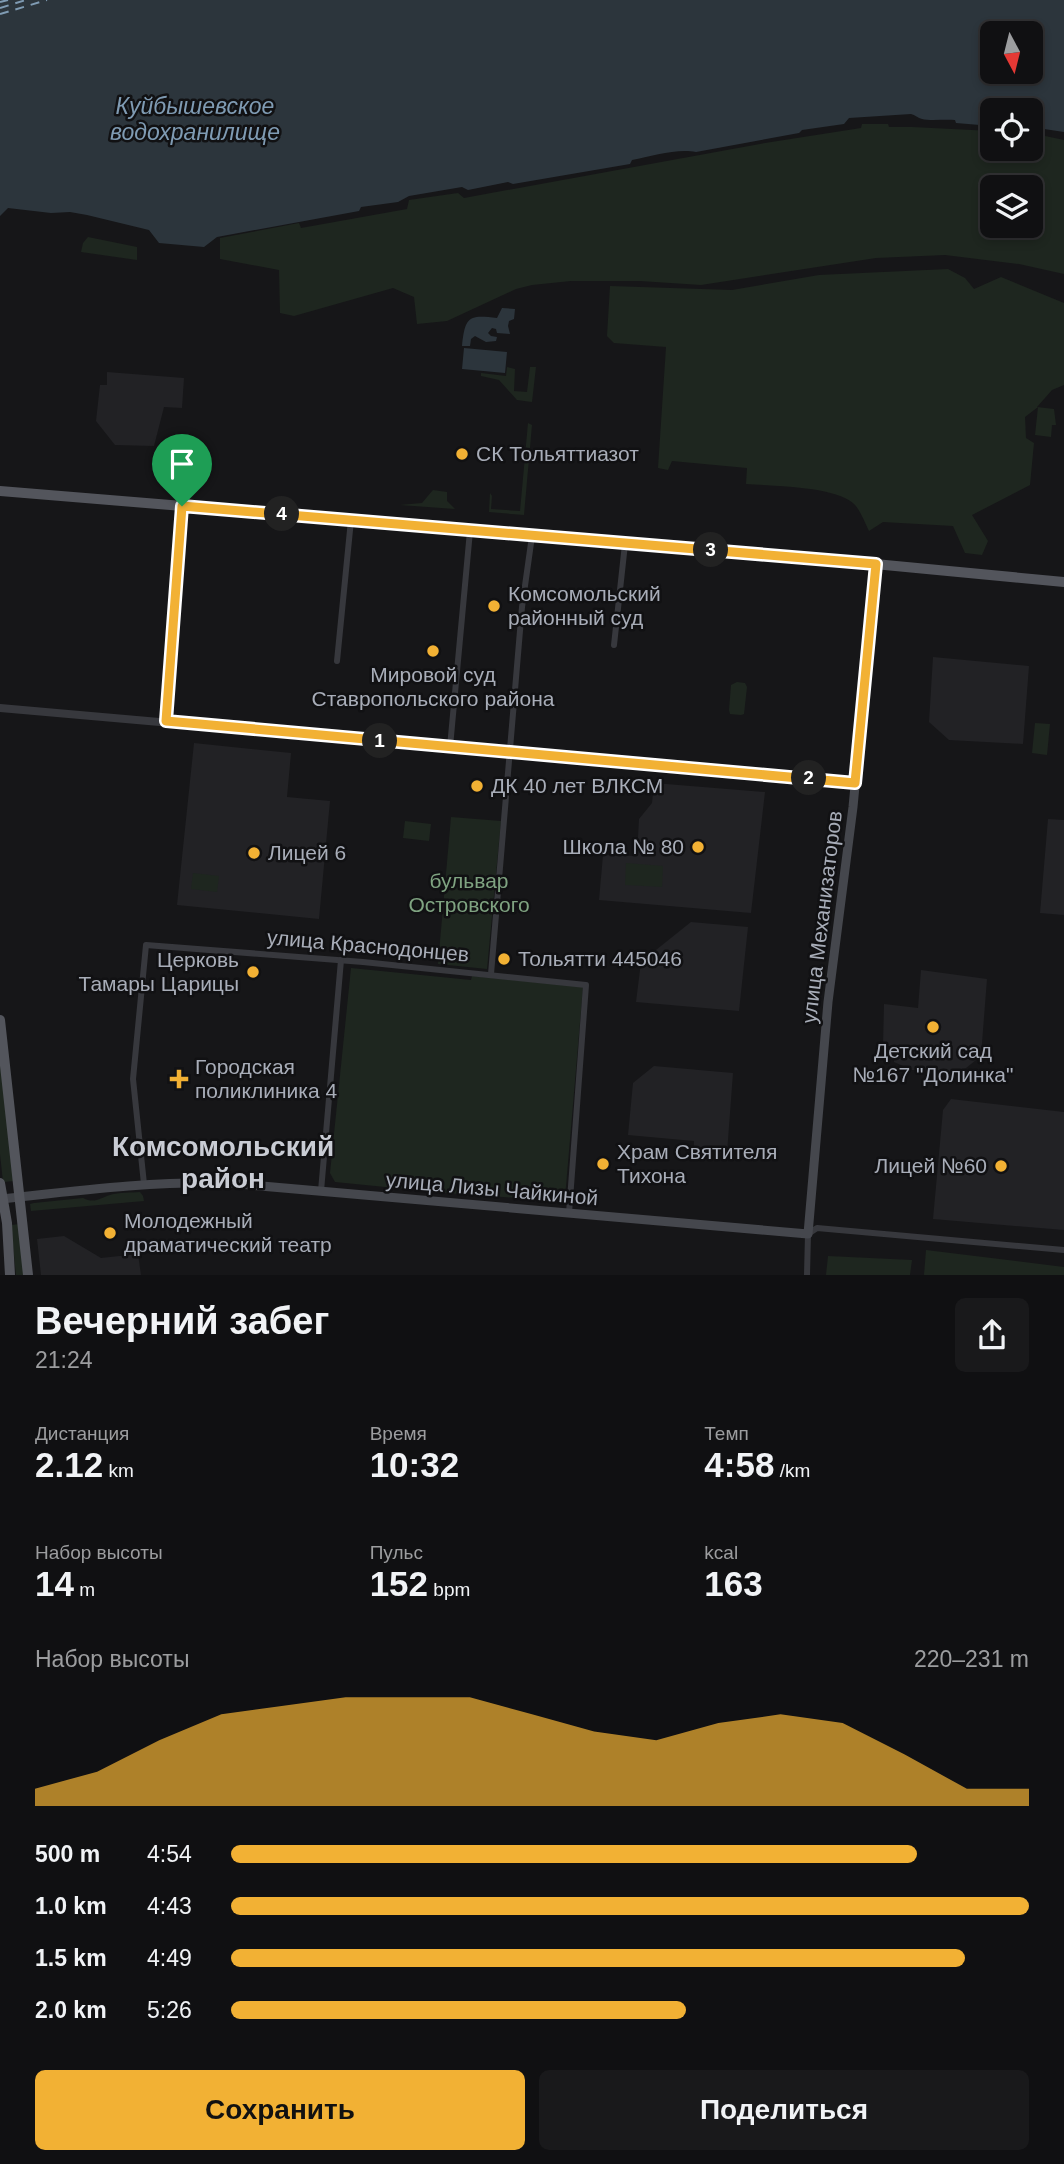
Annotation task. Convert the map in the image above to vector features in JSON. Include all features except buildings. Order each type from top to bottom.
[{"type":"main road","points":[[0,491],[1064,582]]},
{"type":"main road","name":"улица Механизаторов","points":[[808,1234],[827,1012],[855,783],[876,564]]},
{"type":"main road","points":[[0,1020],[28,1275]]},
{"type":"main road","points":[[0,1183],[8,1236],[10,1275]]},
{"type":"main road","name":"улица Лизы Чайкиной","points":[[1,1199],[144,1184],[227,1183],[808,1234]]},
{"type":"street","points":[[166,721],[182,506]]},
{"type":"street","points":[[337,661],[352,520]]},
{"type":"street","points":[[450,747],[470,531]]},
{"type":"street","points":[[491,974],[522,607],[532,536]]},
{"type":"street","points":[[614,645],[625,544]]},
{"type":"street","points":[[0,708],[855,783]]},
{"type":"street","name":"улица Краснодонцев","points":[[144,1184],[133,1079],[146,945],[341,960],[586,985],[569,1213]]},
{"type":"street","points":[[321,1191],[341,960]]},
{"type":"street","name":"улица Лизы Чайкиной","points":[[808,1234],[817,1228],[1064,1250]]},
{"type":"street","name":"улица Механизаторов","points":[[807,1275],[808,1234]]},
{"type":"shaded area","points":[[107,372],[184,378],[182,408],[164,407],[154,446],[115,445],[96,421],[100,385],[107,385]]},
{"type":"shaded area","points":[[933,657],[1029,666],[1023,744],[949,740],[929,722]]},
{"type":"shaded area","name":"Лицей 6","points":[[194,743],[291,753],[287,797],[330,801],[319,919],[177,905]]},
{"type":"shaded area","name":"Школа № 80","points":[[654,783],[765,792],[751,913],[599,900],[603,855],[637,856],[639,819],[652,803]]},
{"type":"shaded area","points":[[1048,819],[1064,820],[1064,915],[1040,913]]},
{"type":"shaded area","points":[[691,922],[748,927],[739,1011],[636,1002],[641,962]]},
{"type":"shaded area","name":"Детский сад №167 \"Долинка\"","points":[[921,970],[987,979],[981,1056],[961,1072],[912,1070],[894,1062],[893,1046],[883,1046],[884,1004],[918,1008]]},
{"type":"shaded area","points":[[654,1066],[733,1073],[727,1153],[694,1151],[694,1141],[628,1135],[633,1083]]},
{"type":"shaded area","name":"Лицей №60","points":[[951,1099],[1064,1112],[1064,1230],[933,1219],[943,1110]]},
{"type":"shaded area","points":[[64,1236],[101,1258],[138,1254],[141,1275],[41,1275],[37,1239]]},
{"type":"green space","points":[[862,124],[888,124],[889,127],[980,130],[980,161],[1043,161],[1043,136],[1064,140],[1064,274],[1019,264],[945,255],[876,258],[701,285],[640,281],[571,281],[516,289],[447,321],[417,324],[414,297],[393,288],[294,316],[280,313],[279,270],[220,259],[220,238],[299,223],[301,228],[407,209],[409,200],[458,193],[464,198],[861,128]]},
{"type":"green space","points":[[88,237],[137,247],[137,260],[81,252]]},
{"type":"green space","points":[[948,269],[965,278],[974,289],[1001,277],[1064,303],[1064,385],[1052,390],[1038,407],[1025,417],[1026,438],[1034,443],[1030,485],[972,515],[988,541],[982,555],[965,553],[953,526],[883,522],[869,531],[856,506],[844,497],[802,488],[746,484],[747,468],[672,461],[668,470],[658,468],[666,347],[614,343],[607,336],[610,286],[732,290],[819,275]]},
{"type":"green space","points":[[507,367],[515,369],[514,391],[527,392],[530,367],[536,367],[532,402],[517,400],[499,380],[481,376],[481,373],[506,376]]},
{"type":"green space","points":[[1038,407],[1054,409],[1056,425],[1052,425],[1051,437],[1035,435]]},
{"type":"green space","points":[[528,423],[532,425],[524,515],[489,512],[490,493],[491,509],[520,511]]},
{"type":"green space","points":[[433,490],[447,492],[447,501],[455,509],[400,505],[422,503]]},
{"type":"green space","points":[[737,682],[745,683],[747,687],[744,714],[741,715],[730,714],[729,710],[731,685]]},
{"type":"green space","points":[[1035,723],[1050,724],[1047,755],[1032,753]]},
{"type":"green space","name":"бульвар Островского","points":[[451,817],[501,821],[487,969],[438,964]]},
{"type":"green space","points":[[405,821],[431,824],[429,841],[403,838]]},
{"type":"green space","points":[[626,863],[663,866],[662,887],[625,885]]},
{"type":"green space","points":[[193,873],[219,876],[217,892],[191,889]]},
{"type":"green space","points":[[351,968],[471,980],[472,976],[583,987],[565,1198],[562,1198],[562,1201],[335,1182],[330,1173]]},
{"type":"green space","points":[[0,1048],[15,1181],[3,1182],[0,1154]]},
{"type":"green space","points":[[140,1192],[144,1201],[31,1211],[30,1204],[83,1198],[94,1200],[114,1194]]},
{"type":"green space","points":[[20,1224],[26,1275],[16,1275],[11,1225]]},
{"type":"green space","points":[[926,1250],[1064,1267],[1064,1275],[924,1275]]},
{"type":"green space","points":[[828,1256],[912,1260],[910,1275],[826,1275]]},
{"type":"water","name":"Куйбышевское водохранилище","points":[[0,0],[1064,0],[1064,132],[1043,129],[1043,98],[980,98],[980,125],[956,123],[955,120],[925,120],[911,114],[849,118],[844,124],[696,152],[665,153],[632,160],[630,164],[513,184],[508,182],[468,190],[462,187],[409,196],[398,202],[361,207],[359,211],[217,237],[204,247],[159,243],[149,230],[87,215],[8,208],[0,216]]},
{"type":"water","points":[[502,308],[515,309],[514,319],[509,321],[508,326],[510,334],[497,333],[496,329],[492,328],[488,333],[497,337],[496,341],[486,342],[475,336],[471,339],[470,346],[462,346],[465,328],[470,319],[497,318]]},
{"type":"water","points":[[464,348],[507,352],[505,373],[462,369]]},
{"type":"ferry route","points":[[0,2],[8,0]]},
{"type":"ferry route","points":[[0,8],[26,0]]},
{"type":"ferry route","points":[[0,14],[47,0]]},
{"type":"place","name":"СК Тольяттиазот","points":[[462,454]]},
{"type":"place","name":"Комсомольский районный суд","points":[[494,606]]},
{"type":"place","name":"Мировой суд Ставропольского района","points":[[433,651]]},
{"type":"place","name":"ДК 40 лет ВЛКСМ","points":[[477,786]]},
{"type":"place","name":"Школа № 80","points":[[698,847]]},
{"type":"place","name":"Лицей 6","points":[[254,853]]},
{"type":"place","name":"Тольятти 445046","points":[[504,959]]},
{"type":"place","name":"Церковь Тамары Царицы","points":[[253,972]]},
{"type":"place","name":"Детский сад №167 \"Долинка\"","points":[[933,1027]]},
{"type":"place","name":"Городская поликлиника 4","points":[[179,1079]]},
{"type":"place","name":"Храм Святителя Тихона","points":[[603,1164]]},
{"type":"place","name":"Лицей №60","points":[[1001,1166]]},
{"type":"place","name":"Молодежный драматический театр","points":[[110,1233]]},
{"type":"district","name":"Комсомольский район","points":[[223,1162]]},
{"type":"route","points":[[182,506],[876,564],[855,783],[166,721],[182,506]]}]
